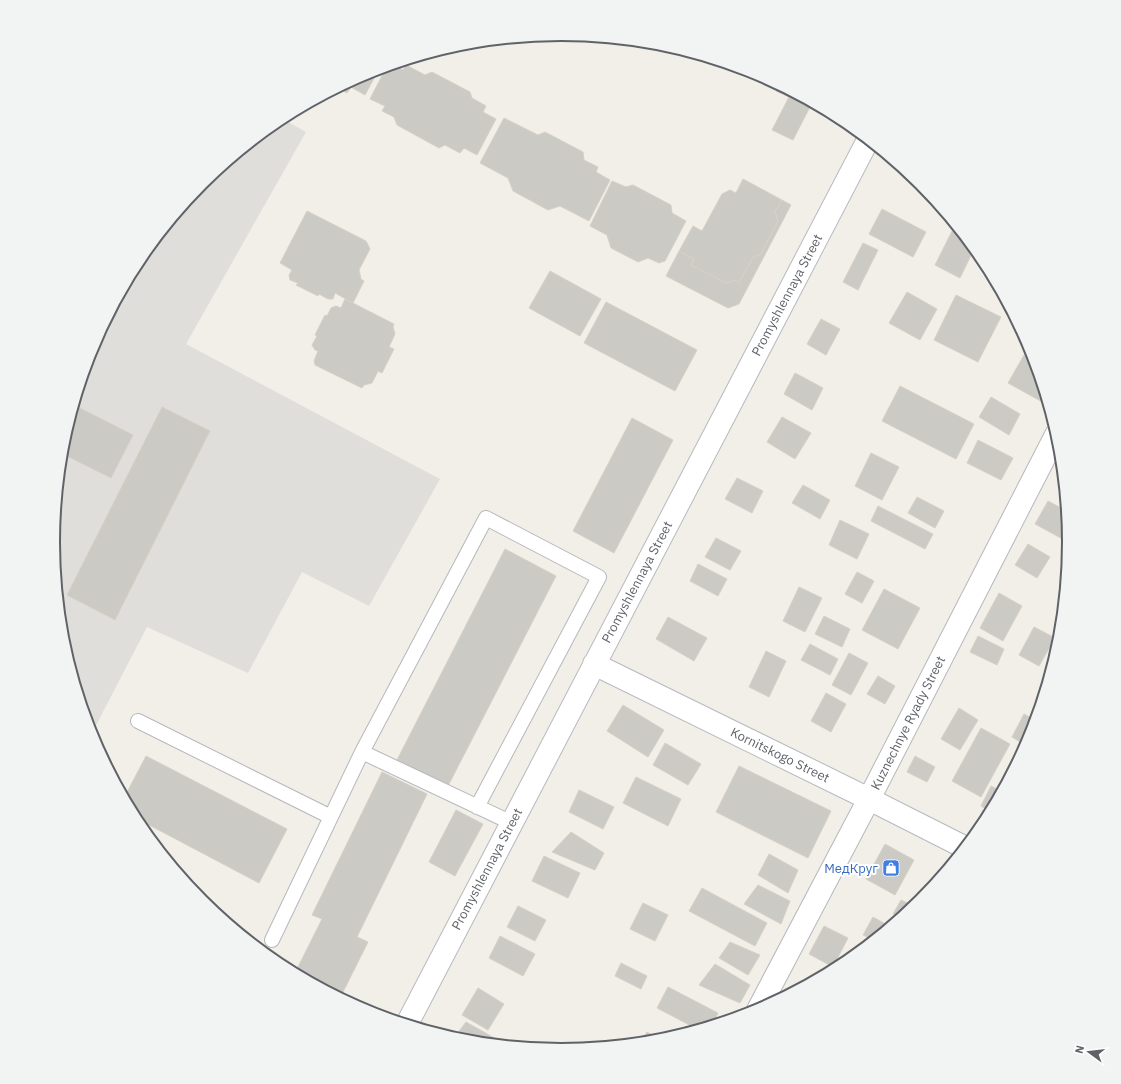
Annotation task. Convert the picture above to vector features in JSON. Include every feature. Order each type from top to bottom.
[{"type":"main road","name":"Promyshlennaya Street","points":[[409,1019],[865,145]]},
{"type":"main road","name":"Kuznechnye Ryady Street","points":[[763,1000],[869,799],[1052,443]]},
{"type":"main road","name":"Kornitskogo Street","points":[[594,664],[960,845]]},
{"type":"lane","points":[[272,940],[362,752],[486,518],[599,577],[477,807]]},
{"type":"lane","points":[[138,721],[331,817]]},
{"type":"lane","points":[[362,752],[512,823]]},
{"type":"shaded area","points":[[288,122],[306,132],[186,344],[440,479],[369,606],[302,572],[248,673],[147,627],[95,727],[86,703],[69,640],[61,575],[61,509],[64,477],[69,444],[77,412],[86,381],[111,320],[127,291],[163,237],[206,188],[230,165]]},
{"type":"building","points":[[407,66],[425,75],[432,72],[470,92],[472,98],[486,106],[483,112],[496,119],[477,155],[464,148],[460,153],[445,145],[439,148],[397,125],[394,117],[382,111],[385,106],[370,99],[383,74],[399,68],[403,70]]},
{"type":"building","points":[[375,77],[365,95],[351,87]]},
{"type":"building","points":[[351,88],[347,93],[343,91]]},
{"type":"building","points":[[776,91],[782,93],[810,107],[793,140],[772,130],[789,97]]},
{"type":"building","points":[[504,118],[538,135],[545,132],[583,152],[584,160],[598,167],[596,172],[610,180],[589,221],[560,206],[548,210],[513,191],[508,178],[480,163]]},
{"type":"building","points":[[743,179],[782,200],[775,212],[778,221],[761,254],[753,257],[739,283],[735,280],[726,283],[691,265],[694,259],[679,251],[693,226],[702,231],[722,194],[730,190],[736,193]]},
{"type":"building","points":[[612,181],[626,187],[633,185],[671,205],[672,213],[686,221],[665,261],[659,263],[648,258],[638,262],[611,248],[607,235],[590,226]]},
{"type":"building","points":[[782,200],[791,205],[739,304],[728,308],[666,276],[679,251],[694,259],[691,265],[726,283],[735,280],[739,283],[753,257],[761,254],[778,221],[775,212]]},
{"type":"building","points":[[882,209],[926,232],[913,257],[869,234]]},
{"type":"building","points":[[307,211],[366,241],[370,249],[359,270],[361,279],[364,281],[353,303],[335,293],[333,299],[328,299],[319,294],[318,296],[296,285],[298,283],[290,280],[289,275],[292,270],[280,263]]},
{"type":"building","points":[[952,231],[971,255],[960,278],[935,265]]},
{"type":"building","points":[[863,243],[878,250],[858,290],[843,282]]},
{"type":"building","points":[[550,271],[601,299],[580,336],[529,308]]},
{"type":"building","points":[[907,292],[937,309],[920,340],[889,323]]},
{"type":"building","points":[[956,295],[1001,317],[978,362],[934,340]]},
{"type":"building","points":[[345,299],[394,324],[393,327],[395,334],[389,347],[394,349],[382,373],[378,371],[372,383],[364,385],[362,388],[315,365],[314,361],[318,351],[315,350],[312,345],[317,336],[315,335],[325,315],[327,316],[331,308],[336,306],[341,308]]},
{"type":"building","points":[[606,302],[697,350],[675,391],[584,343]]},
{"type":"building","points":[[821,319],[840,329],[826,355],[807,344]]},
{"type":"building","points":[[1024,355],[1035,381],[1041,401],[1008,383]]},
{"type":"building","points":[[795,373],[823,388],[812,410],[784,394]]},
{"type":"building","points":[[900,386],[974,424],[956,459],[882,421]]},
{"type":"building","points":[[991,397],[1020,414],[1009,435],[979,417]]},
{"type":"building","points":[[78,407],[133,435],[111,478],[67,456]]},
{"type":"building","points":[[162,407],[210,431],[115,620],[67,595]]},
{"type":"building","points":[[782,417],[811,433],[795,459],[767,442]]},
{"type":"building","points":[[632,418],[673,440],[614,553],[573,531]]},
{"type":"building","points":[[978,440],[1013,458],[1001,480],[967,463]]},
{"type":"building","points":[[871,453],[899,467],[882,500],[855,486]]},
{"type":"building","points":[[737,478],[763,491],[752,513],[725,499]]},
{"type":"building","points":[[803,485],[830,500],[820,519],[792,503]]},
{"type":"building","points":[[917,497],[944,511],[935,528],[908,513]]},
{"type":"building","points":[[1048,501],[1060,507],[1062,539],[1035,524]]},
{"type":"building","points":[[878,506],[933,534],[925,549],[871,521]]},
{"type":"building","points":[[840,520],[869,534],[857,559],[829,545]]},
{"type":"building","points":[[716,538],[741,551],[730,570],[705,557]]},
{"type":"building","points":[[1028,544],[1050,557],[1037,578],[1015,565]]},
{"type":"building","points":[[505,549],[556,576],[448,786],[397,760]]},
{"type":"building","points":[[698,564],[727,579],[718,596],[690,581]]},
{"type":"building","points":[[857,572],[874,581],[862,603],[845,594]]},
{"type":"building","points":[[799,587],[822,598],[805,632],[783,621]]},
{"type":"building","points":[[884,589],[920,608],[898,649],[862,630]]},
{"type":"building","points":[[999,593],[1022,606],[1003,641],[980,628]]},
{"type":"building","points":[[824,616],[850,629],[842,647],[815,634]]},
{"type":"building","points":[[668,617],[707,638],[694,661],[656,639]]},
{"type":"building","points":[[1034,627],[1053,637],[1051,646],[1039,666],[1019,655]]},
{"type":"building","points":[[978,636],[1004,649],[997,665],[970,652]]},
{"type":"building","points":[[810,644],[838,659],[830,675],[801,660]]},
{"type":"building","points":[[766,651],[786,661],[769,697],[749,687]]},
{"type":"building","points":[[849,653],[868,663],[851,695],[832,685]]},
{"type":"building","points":[[878,676],[895,686],[885,704],[867,694]]},
{"type":"building","points":[[826,693],[846,704],[831,732],[811,721]]},
{"type":"building","points":[[623,705],[664,730],[648,757],[607,731]]},
{"type":"building","points":[[959,708],[978,720],[960,750],[941,739]]},
{"type":"building","points":[[1024,714],[1030,717],[1020,742],[1012,737]]},
{"type":"building","points":[[981,728],[1010,744],[981,797],[952,781]]},
{"type":"building","points":[[665,743],[701,764],[688,785],[653,765]]},
{"type":"building","points":[[146,756],[287,829],[259,883],[147,824],[127,792]]},
{"type":"building","points":[[915,756],[935,767],[927,782],[907,772]]},
{"type":"building","points":[[739,766],[831,811],[808,858],[716,812]]},
{"type":"building","points":[[382,772],[427,794],[357,937],[368,942],[343,993],[297,968],[322,919],[312,915]]},
{"type":"building","points":[[636,777],[681,799],[668,826],[623,803]]},
{"type":"building","points":[[991,786],[996,789],[985,808],[981,806]]},
{"type":"building","points":[[579,790],[614,807],[603,829],[569,812]]},
{"type":"building","points":[[456,810],[483,824],[455,876],[429,862]]},
{"type":"building","points":[[571,832],[604,853],[595,870],[552,852]]},
{"type":"building","points":[[885,844],[914,860],[895,895],[866,879]]},
{"type":"building","points":[[769,854],[798,870],[788,893],[758,875]]},
{"type":"building","points":[[544,856],[580,873],[568,898],[532,881]]},
{"type":"building","points":[[758,885],[790,901],[781,924],[744,904]]},
{"type":"building","points":[[702,888],[767,923],[755,946],[689,911]]},
{"type":"building","points":[[901,900],[908,903],[895,915],[893,914]]},
{"type":"building","points":[[643,903],[668,915],[655,941],[630,929]]},
{"type":"building","points":[[518,906],[546,920],[535,941],[507,927]]},
{"type":"building","points":[[873,917],[885,924],[867,937],[863,935]]},
{"type":"building","points":[[824,926],[848,938],[836,961],[829,965],[809,954]]},
{"type":"building","points":[[500,936],[535,954],[523,976],[489,958]]},
{"type":"building","points":[[730,942],[760,955],[748,975],[719,958]]},
{"type":"building","points":[[621,963],[647,976],[641,989],[615,976]]},
{"type":"building","points":[[715,964],[750,985],[740,1003],[699,985]]},
{"type":"building","points":[[668,987],[718,1013],[716,1018],[691,1026],[657,1008]]},
{"type":"building","points":[[478,988],[504,1004],[488,1030],[462,1015]]},
{"type":"building","points":[[466,1022],[496,1039],[463,1033],[458,1032]]},
{"type":"place","name":"МедКруг","points":[[891,868]]}]
